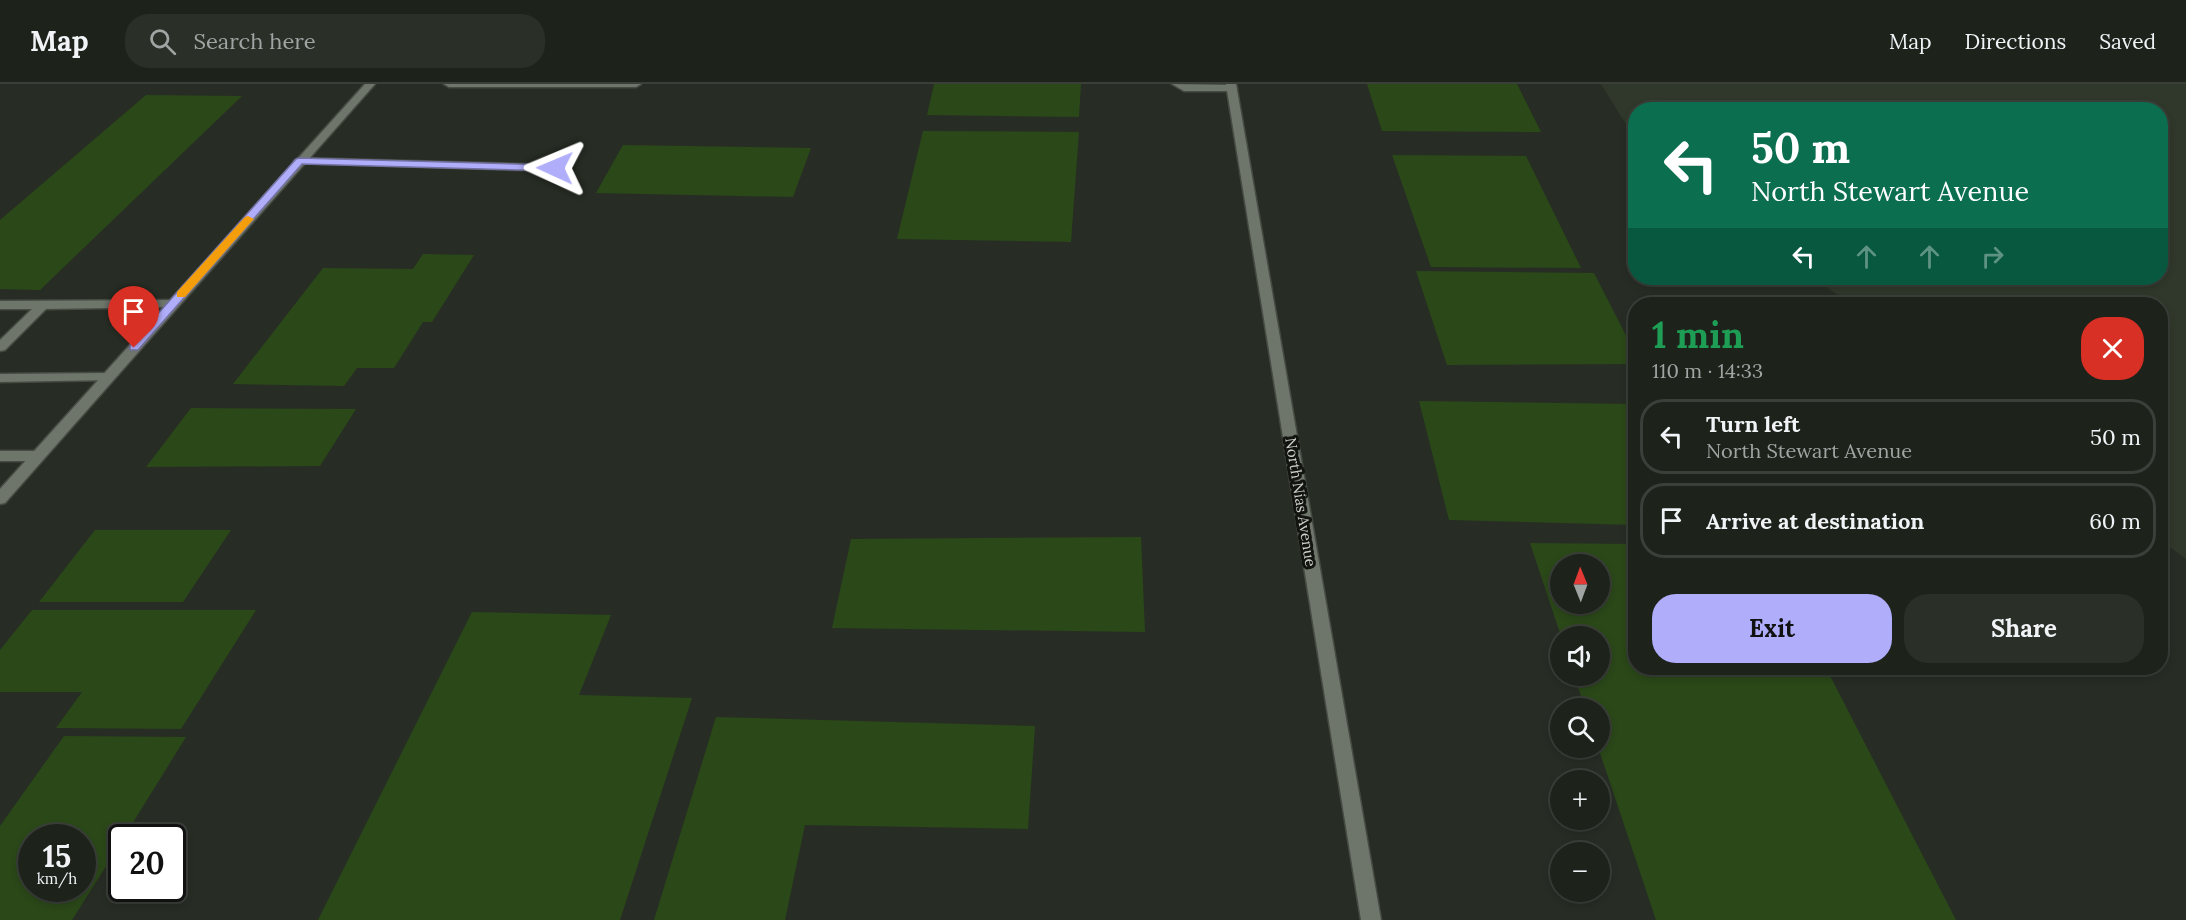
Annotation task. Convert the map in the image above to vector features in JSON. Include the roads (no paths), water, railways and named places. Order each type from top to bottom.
[{"type":"street","points":[[0,499],[370,84]]},
{"type":"street","points":[[449,84],[636,84]]},
{"type":"street","points":[[1178,84],[1184,88],[1232,86]]},
{"type":"street","name":"North Nias Avenue","points":[[1232,86],[1371,920]]},
{"type":"street","points":[[299,161],[555,168]]},
{"type":"street","points":[[0,305],[173,304]]},
{"type":"street","points":[[0,347],[43,305]]},
{"type":"street","points":[[0,378],[108,377]]},
{"type":"street","points":[[0,456],[38,456]]}]
